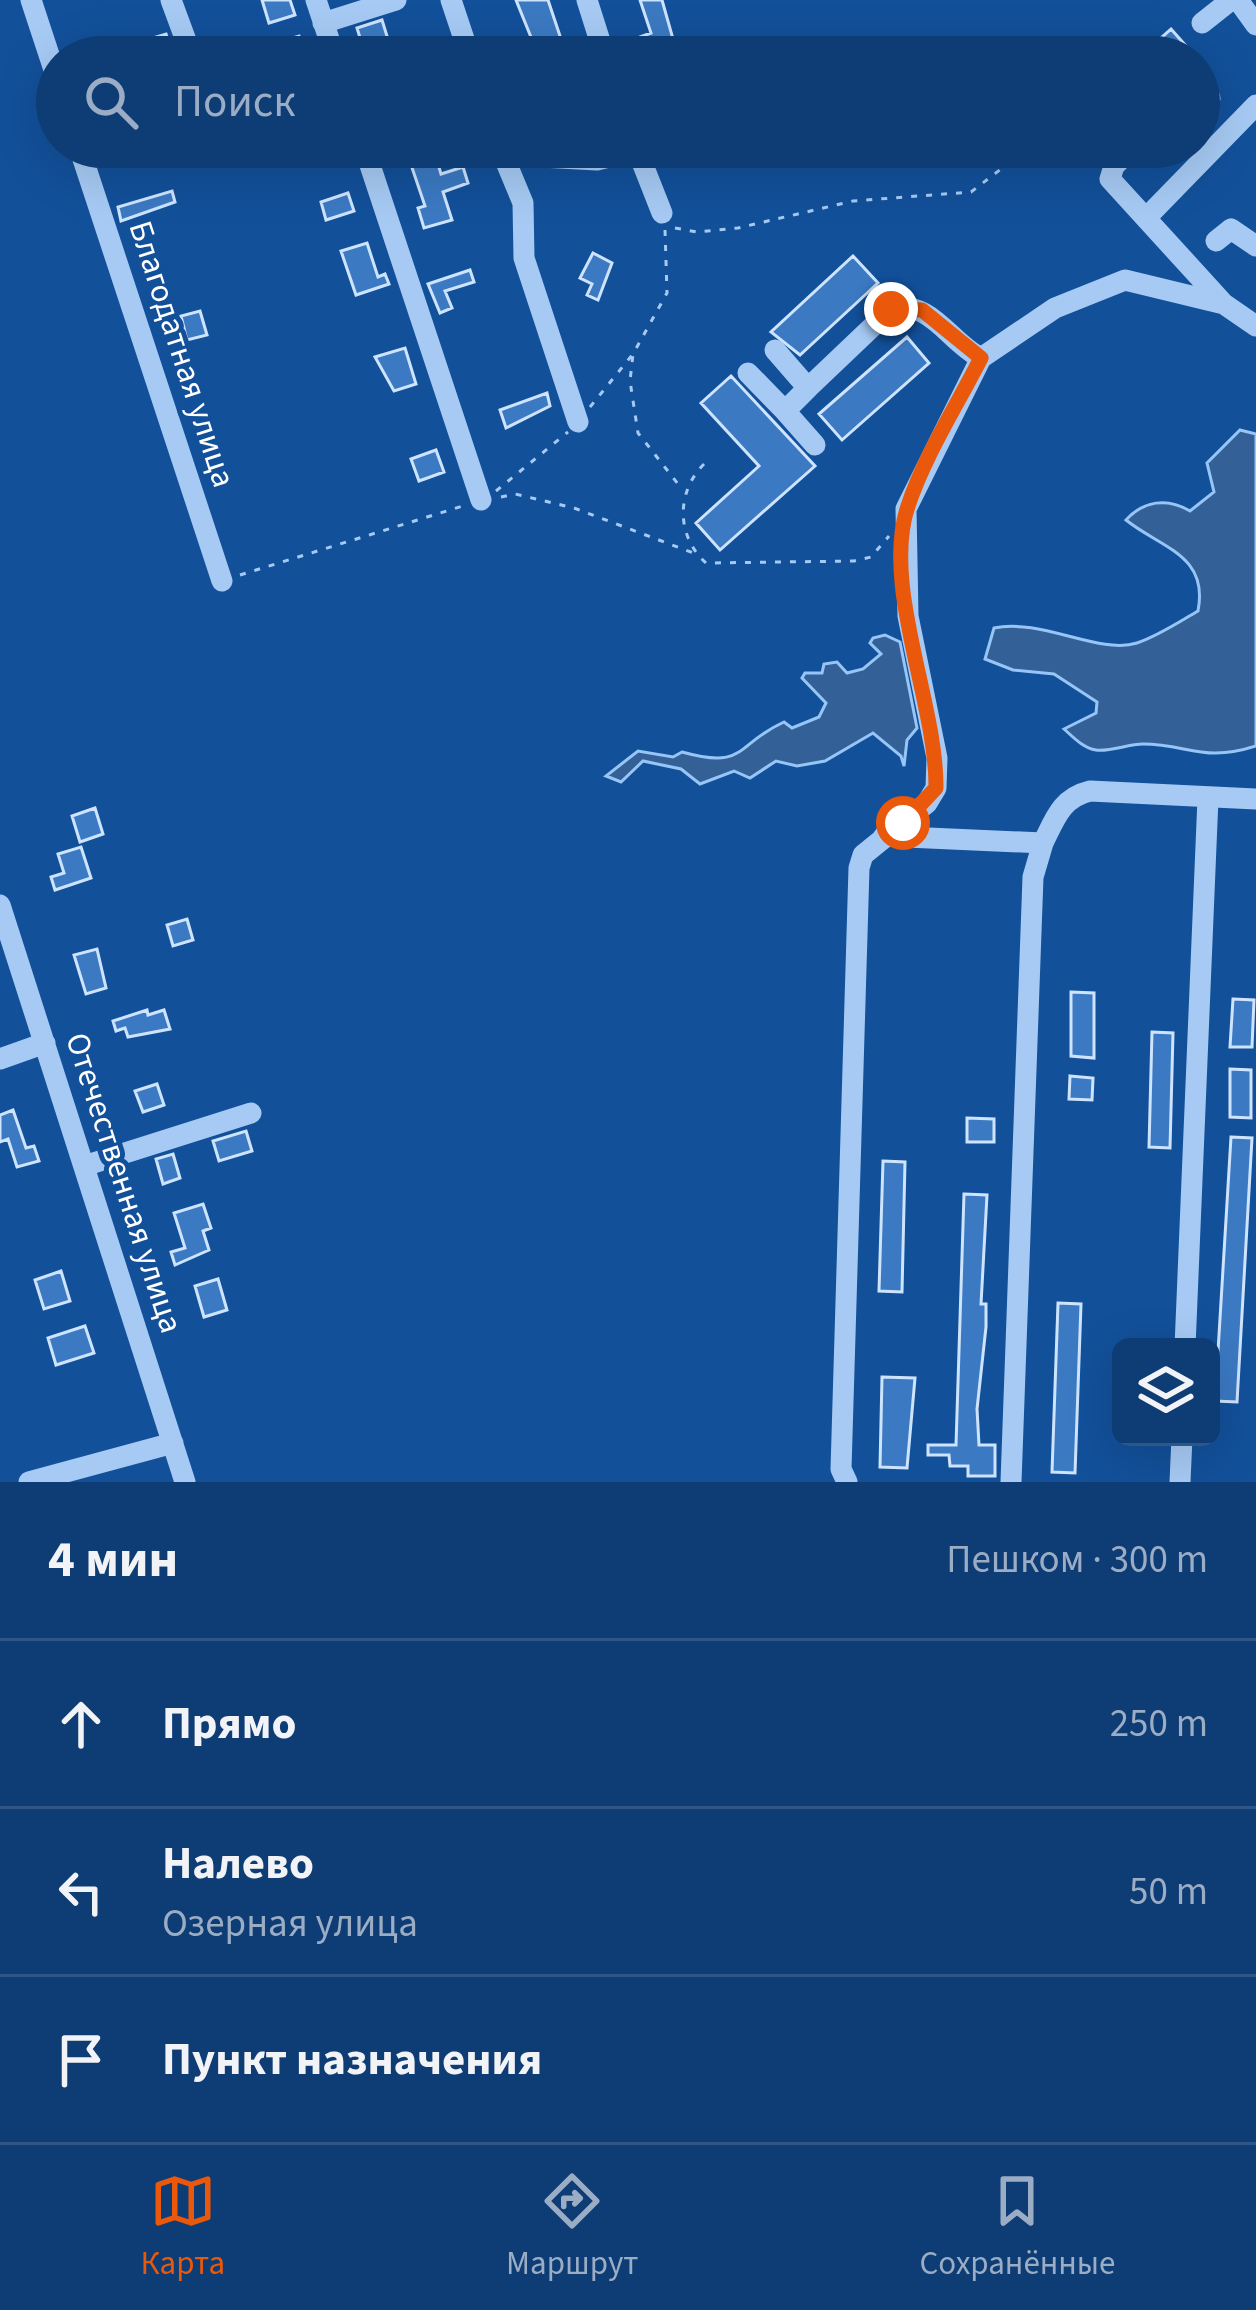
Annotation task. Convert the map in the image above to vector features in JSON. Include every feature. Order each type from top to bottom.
[{"type":"street","points":[[31,0],[43,36]]},
{"type":"street","points":[[171,0],[184,36]]},
{"type":"street","points":[[316,0],[327,36]]},
{"type":"street","points":[[323,23],[396,0]]},
{"type":"street","points":[[451,0],[463,36]]},
{"type":"street","points":[[586,0],[598,36]]},
{"type":"street","points":[[1202,22],[1234,0],[1256,25]]},
{"type":"street","points":[[1220,142],[1256,105]]},
{"type":"street","name":"Благодатная улица","points":[[87,168],[221,581]]},
{"type":"street","points":[[371,168],[481,500]]},
{"type":"street","points":[[508,168],[523,203],[524,258],[578,422]]},
{"type":"street","points":[[644,168],[662,213]]},
{"type":"street","points":[[1113,168],[1110,178],[1224,304],[1256,326]]},
{"type":"street","points":[[1147,217],[1195,168]]},
{"type":"street","points":[[1216,242],[1231,229],[1256,247]]},
{"type":"street","points":[[847,1482],[841,1469],[860,868],[863,855],[927,803],[936,788],[937,758],[908,616],[906,509],[981,358],[1055,308],[1125,280],[1224,304]]},
{"type":"street","points":[[784,411],[891,309],[922,310],[981,358]]},
{"type":"street","points":[[775,350],[808,388]]},
{"type":"street","points":[[748,373],[815,445]]},
{"type":"street","points":[[1011,1482],[1033,877],[1043,843],[1072,795],[1090,791],[1256,799]]},
{"type":"street","points":[[1185,1338],[1208,798]]},
{"type":"street","points":[[884,836],[1043,843]]},
{"type":"street","name":"Отечественная улица","points":[[0,905],[185,1482]]},
{"type":"street","points":[[0,1059],[45,1043]]},
{"type":"street","points":[[84,1166],[251,1113]]},
{"type":"street","points":[[29,1482],[173,1443]]},
{"type":"street","points":[[1180,1482],[1182,1446]]},
{"type":"path","points":[[662,213],[682,232],[784,221],[853,201],[971,192],[1002,168]]},
{"type":"path","points":[[1096,168],[1110,178]]},
{"type":"path","points":[[481,500],[578,422],[633,354],[667,293],[662,213]]},
{"type":"path","points":[[633,354],[630,381],[638,433],[683,490],[688,536],[698,556]]},
{"type":"path","points":[[683,490],[704,464]]},
{"type":"path","points":[[221,581],[481,500],[515,494],[544,500],[722,566],[854,561],[881,547],[906,509]]},
{"type":"water","points":[[1240,430],[1256,434],[1256,746],[1222,753],[1143,744],[1101,750],[1087,747],[1064,729],[1096,713],[1097,702],[1054,674],[1013,670],[985,659],[994,628],[1031,628],[1122,645],[1153,637],[1198,611],[1200,592],[1189,565],[1126,520],[1156,503],[1190,511],[1214,492],[1207,463]]},
{"type":"water","points":[[885,635],[900,642],[917,728],[907,740],[904,766],[901,756],[873,733],[825,761],[797,766],[776,761],[750,778],[734,771],[700,784],[681,769],[643,761],[621,782],[606,776],[638,751],[673,757],[682,752],[730,756],[784,722],[792,728],[819,717],[826,703],[802,678],[805,673],[822,673],[824,664],[837,662],[847,673],[863,669],[881,654],[870,643],[873,638]]},
{"type":"building","points":[[262,0],[290,0],[295,15],[269,23]]},
{"type":"building","points":[[516,0],[548,0],[560,36],[531,36]]},
{"type":"building","points":[[640,0],[662,0],[672,36],[643,36],[651,33]]},
{"type":"building","points":[[382,20],[387,36],[359,36],[357,28]]},
{"type":"building","points":[[412,168],[439,168],[441,174],[463,168],[468,183],[443,192],[452,220],[424,228],[418,208],[425,206]]},
{"type":"building","points":[[172,191],[175,202],[121,221],[118,207]]},
{"type":"building","points":[[348,193],[354,211],[326,220],[321,202]]},
{"type":"building","points":[[367,243],[378,277],[385,274],[389,284],[356,295],[341,251]]},
{"type":"building","points":[[593,253],[612,263],[598,300],[587,295],[592,284],[580,278]]},
{"type":"building","points":[[853,256],[878,283],[800,355],[771,332]]},
{"type":"building","points":[[470,270],[474,282],[445,291],[452,308],[440,313],[428,284]]},
{"type":"building","points":[[200,311],[207,335],[187,340],[181,316]]},
{"type":"building","points":[[907,337],[929,363],[842,440],[819,414]]},
{"type":"building","points":[[405,348],[416,384],[394,391],[375,357]]},
{"type":"building","points":[[731,376],[815,466],[720,550],[696,523],[759,466],[701,403]]},
{"type":"building","points":[[547,393],[550,406],[506,428],[500,410]]},
{"type":"building","points":[[436,450],[444,472],[419,481],[411,459]]},
{"type":"building","points":[[95,808],[103,834],[80,842],[72,816]]},
{"type":"building","points":[[81,847],[91,878],[55,890],[51,877],[64,873],[58,854]]},
{"type":"building","points":[[187,919],[193,940],[173,946],[167,925]]},
{"type":"building","points":[[97,949],[106,988],[86,994],[74,955]]},
{"type":"building","points":[[1071,992],[1094,993],[1094,1058],[1071,1056]]},
{"type":"building","points":[[1233,999],[1254,1000],[1252,1047],[1230,1047]]},
{"type":"building","points":[[147,1010],[148,1015],[164,1010],[170,1029],[128,1037],[125,1028],[116,1031],[113,1021]]},
{"type":"building","points":[[1152,1032],[1173,1033],[1170,1148],[1149,1147]]},
{"type":"building","points":[[1230,1069],[1251,1070],[1251,1118],[1230,1117]]},
{"type":"building","points":[[1070,1076],[1093,1078],[1092,1100],[1069,1099]]},
{"type":"building","points":[[157,1084],[164,1105],[143,1112],[135,1091]]},
{"type":"building","points":[[13,1110],[26,1148],[34,1146],[39,1161],[17,1167],[8,1139],[0,1142],[0,1115]]},
{"type":"building","points":[[967,1118],[994,1119],[994,1142],[967,1142]]},
{"type":"building","points":[[246,1131],[252,1151],[219,1161],[213,1141]]},
{"type":"building","points":[[1231,1137],[1252,1138],[1237,1402],[1220,1401],[1219,1338]]},
{"type":"building","points":[[173,1154],[180,1178],[163,1184],[156,1159]]},
{"type":"building","points":[[883,1161],[905,1162],[902,1292],[879,1291]]},
{"type":"building","points":[[964,1194],[987,1195],[981,1304],[986,1304],[986,1327],[977,1409],[979,1445],[995,1445],[995,1476],[968,1476],[968,1466],[950,1466],[949,1455],[928,1455],[928,1445],[956,1445]]},
{"type":"building","points":[[203,1204],[211,1228],[203,1231],[209,1250],[175,1265],[171,1252],[185,1248],[174,1213]]},
{"type":"building","points":[[61,1271],[70,1301],[44,1309],[35,1280]]},
{"type":"building","points":[[218,1279],[227,1310],[204,1317],[195,1286]]},
{"type":"building","points":[[1058,1303],[1081,1304],[1075,1473],[1052,1472]]},
{"type":"building","points":[[85,1326],[94,1353],[56,1365],[48,1338]]},
{"type":"building","points":[[882,1377],[915,1378],[907,1468],[880,1467]]},
{"type":"route","points":[[891,309],[922,310],[981,358],[906,509],[903,573],[908,616],[937,758],[936,788],[927,803],[903,823]]}]
